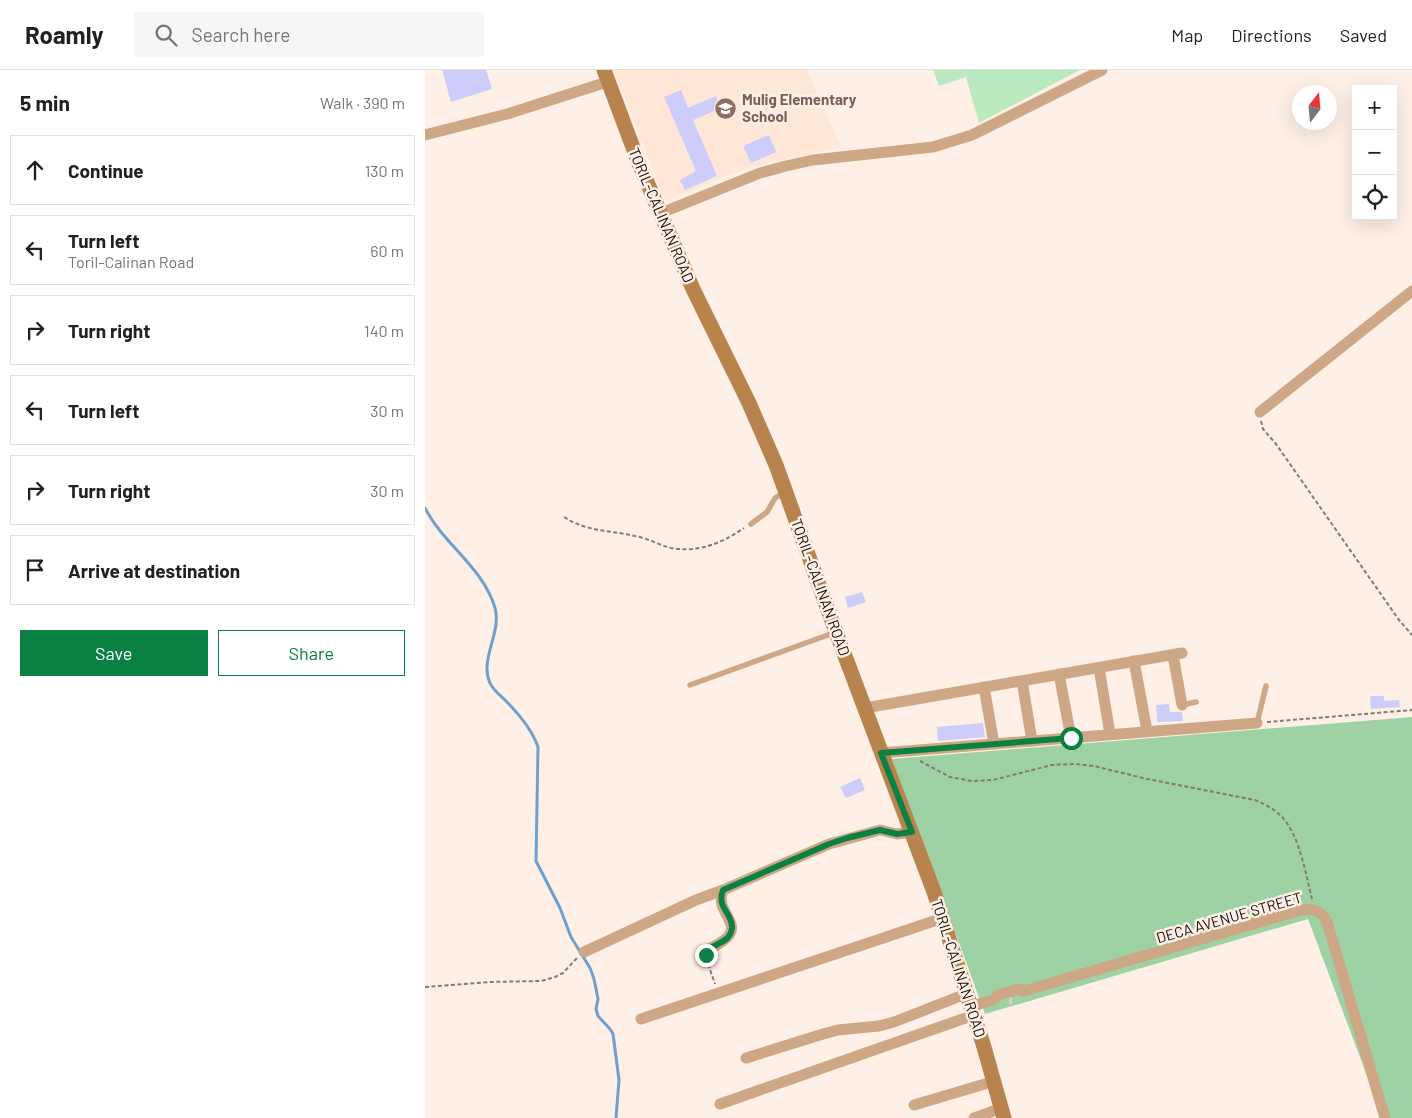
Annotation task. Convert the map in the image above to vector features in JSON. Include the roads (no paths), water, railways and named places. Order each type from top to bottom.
[{"type":"main road","name":"TORIL-CALINAN ROAD","points":[[605,76],[693,289],[761,429],[786,491],[836,632],[943,918],[995,1081],[1003,1113]]},
{"type":"street","points":[[661,213],[760,173],[785,166],[813,160],[933,147],[972,135],[1102,70]]},
{"type":"street","points":[[425,135],[507,114],[605,76]]},
{"type":"street","points":[[1260,412],[1412,292]]},
{"type":"street","points":[[865,708],[1178,654],[1182,705]]},
{"type":"street","points":[[1134,662],[1147,732]]},
{"type":"street","points":[[1099,668],[1111,734]]},
{"type":"street","points":[[1059,674],[1071,738]]},
{"type":"street","points":[[1022,681],[1032,741]]},
{"type":"street","points":[[984,687],[994,744]]},
{"type":"street","points":[[881,753],[1257,723]]},
{"type":"street","points":[[584,952],[696,900],[829,844],[880,830],[897,834],[912,832]]},
{"type":"street","points":[[709,949],[727,939],[732,929],[732,924],[721,902],[723,890]]},
{"type":"street","name":"DECA AVENUE STREET","points":[[971,1005],[993,1000],[1000,1002],[1010,995],[1020,996],[1024,991],[1301,910],[1313,909],[1322,914],[1327,922],[1385,1118]]},
{"type":"street","points":[[641,1019],[943,918]]},
{"type":"street","points":[[746,1058],[830,1032],[874,1027],[971,1005]]},
{"type":"street","points":[[720,1104],[971,1005]]},
{"type":"street","points":[[914,1105],[995,1081]]},
{"type":"street","points":[[974,1118],[1003,1113]]},
{"type":"lane","points":[[751,524],[767,512],[775,498],[786,491]]},
{"type":"lane","points":[[690,685],[836,632]]},
{"type":"lane","points":[[1257,723],[1266,686]]},
{"type":"lane","points":[[1182,705],[1196,702]]},
{"type":"waterway","points":[[425,508],[442,533],[482,580],[495,608],[496,627],[487,665],[487,674],[493,688],[515,710],[532,734],[538,747],[536,861],[560,908],[571,937],[590,968],[598,999],[596,1009],[598,1016],[613,1034],[619,1080],[616,1118]]},
{"type":"place","name":"Mulig Elementary School","points":[[726,108]]}]
